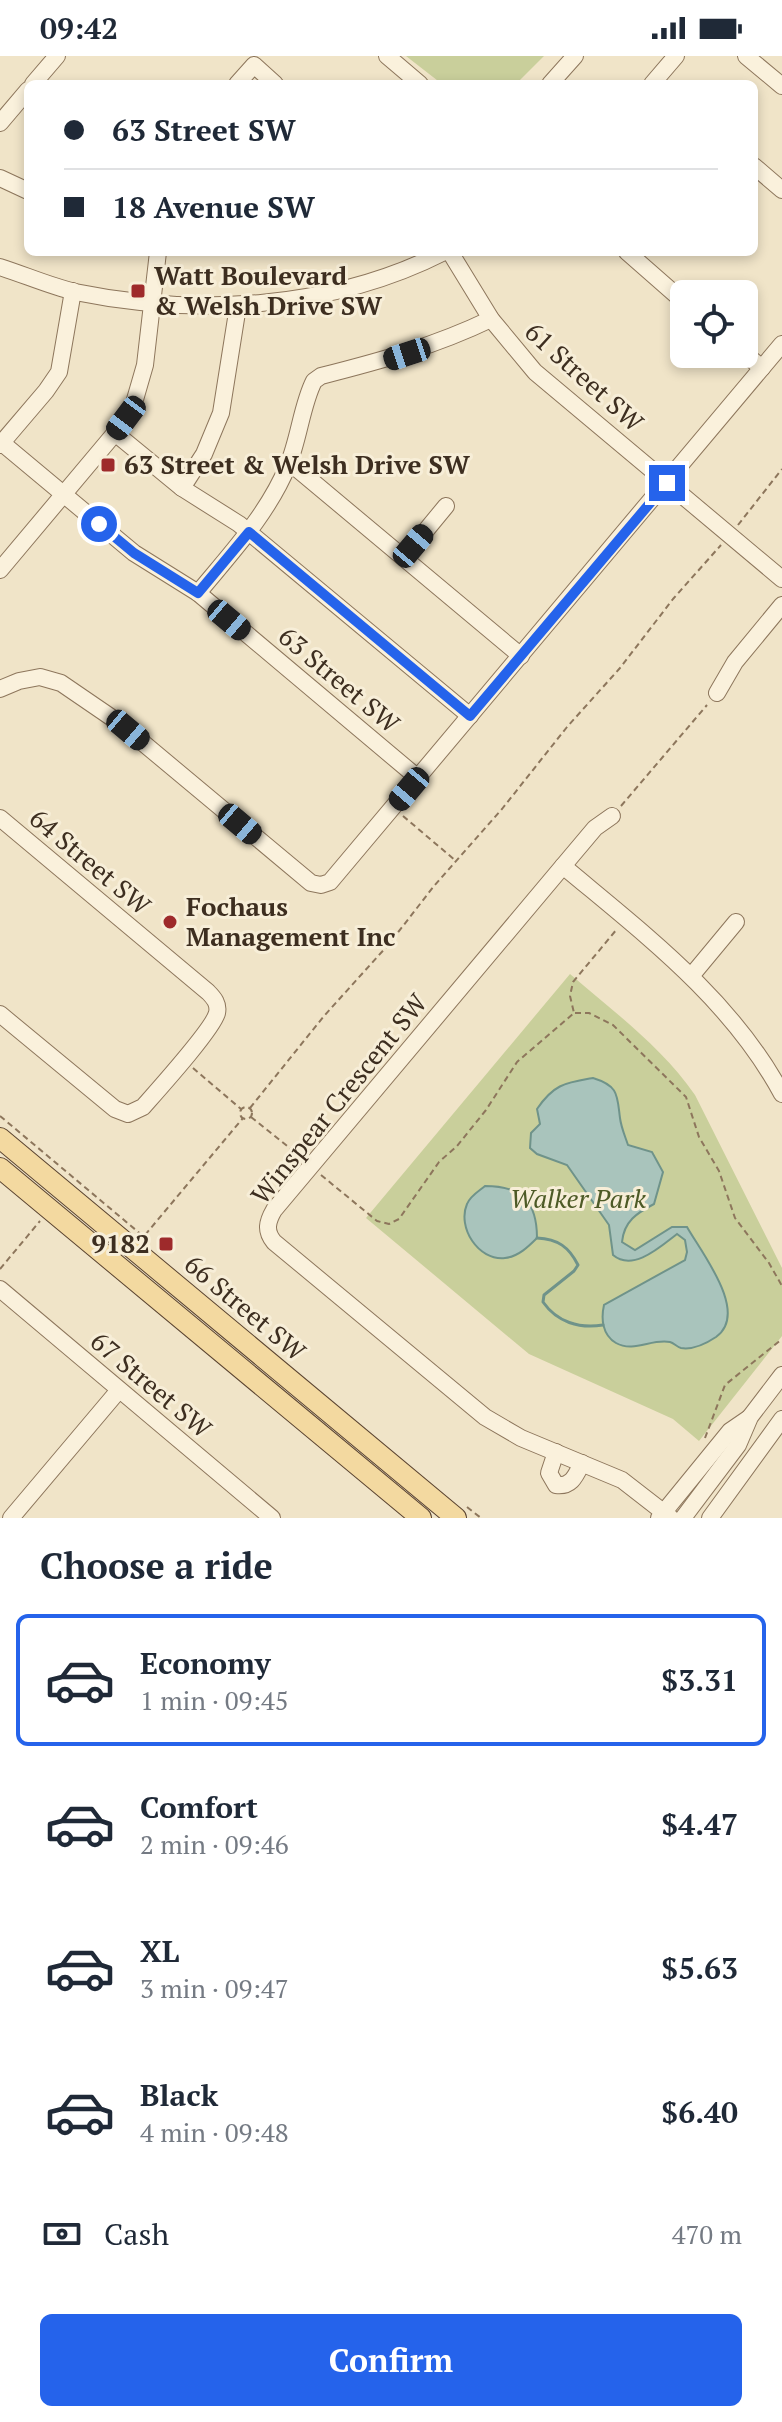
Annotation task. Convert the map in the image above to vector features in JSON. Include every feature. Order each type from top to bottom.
[{"type":"main road","name":"66 Street SW","points":[[0,1138],[456,1518]]},
{"type":"main road","name":"66 Street SW","points":[[0,1168],[421,1518]]},
{"type":"street","points":[[36,80],[57,56]]},
{"type":"street","points":[[387,56],[415,80]]},
{"type":"street","points":[[554,80],[575,56]]},
{"type":"street","points":[[655,80],[676,56]]},
{"type":"street","points":[[746,56],[782,86]]},
{"type":"street","points":[[241,80],[254,65],[271,80]]},
{"type":"street","points":[[0,123],[24,95]]},
{"type":"street","points":[[758,169],[782,190]]},
{"type":"street","points":[[0,178],[24,189]]},
{"type":"street","points":[[0,570],[115,433],[134,403],[141,385],[158,256]]},
{"type":"street","points":[[0,267],[73,291],[152,304],[238,306],[326,293],[394,274],[437,256]]},
{"type":"street","name":"61 Street SW","points":[[450,256],[491,319],[535,372],[782,579]]},
{"type":"street","points":[[632,256],[670,290]]},
{"type":"street","points":[[1,444],[59,372],[73,291]]},
{"type":"street","points":[[182,488],[204,454],[221,413],[238,306]]},
{"type":"street","points":[[198,593],[249,532],[278,486],[289,462],[311,388],[318,378],[428,347],[491,319]]},
{"type":"street","points":[[0,689],[32,678],[48,678],[61,683],[106,713],[311,883],[321,885],[335,878],[782,344]]},
{"type":"street","points":[[758,365],[762,368]]},
{"type":"street","points":[[115,433],[182,488],[249,532],[470,716]]},
{"type":"street","name":"63 Street SW","points":[[1,444],[134,553],[198,593],[418,778]]},
{"type":"street","points":[[289,462],[521,656]]},
{"type":"street","points":[[404,557],[446,506]]},
{"type":"street","points":[[717,693],[735,662],[782,605]]},
{"type":"street","name":"Winspear Crescent SW","points":[[612,816],[595,828],[274,1210],[267,1227],[274,1242],[471,1406],[504,1429],[622,1480],[665,1516]]},
{"type":"street","name":"64 Street SW","points":[[0,818],[208,992],[218,1009],[211,1026],[183,1060]]},
{"type":"street","points":[[563,866],[692,975],[758,1054],[782,1094]]},
{"type":"street","points":[[692,975],[736,922]]},
{"type":"street","points":[[0,1014],[115,1109],[128,1114],[143,1107],[183,1060]]},
{"type":"street","name":"67 Street SW","points":[[0,1289],[272,1518]]},
{"type":"street","points":[[683,1518],[738,1445],[750,1417],[782,1375]]},
{"type":"street","points":[[11,1518],[119,1390]]},
{"type":"street","points":[[665,1516],[730,1431],[750,1417]]},
{"type":"street","points":[[710,1518],[782,1419]]},
{"type":"street","points":[[556,1452],[549,1473],[556,1485],[572,1481],[582,1463]]},
{"type":"path","points":[[736,528],[782,469]]},
{"type":"path","points":[[183,1060],[241,1109],[250,1108],[723,542]]},
{"type":"path","points":[[612,816],[717,693]]},
{"type":"path","points":[[393,808],[456,861]]},
{"type":"path","points":[[574,1013],[570,996],[573,982],[626,919]]},
{"type":"path","points":[[318,1172],[377,1221],[394,1223],[406,1211],[439,1162],[479,1119],[517,1062],[574,1013],[589,1013],[613,1025],[686,1097],[699,1137],[719,1171],[735,1218],[782,1286]]},
{"type":"path","points":[[250,1108],[251,1117]]},
{"type":"path","points":[[241,1109],[243,1118]]},
{"type":"path","points":[[0,1116],[144,1236],[243,1118],[251,1117],[304,1160]]},
{"type":"path","points":[[0,1269],[46,1214]]},
{"type":"path","points":[[701,1445],[711,1428],[725,1385],[782,1339]]},
{"type":"green space","points":[[406,56],[544,56],[520,80],[437,80]]},
{"type":"green space","name":"Walker Park","points":[[570,974],[653,1046],[695,1095],[782,1268],[782,1336],[699,1441],[673,1419],[529,1354],[366,1218]]},
{"type":"water","points":[[593,1078],[608,1084],[615,1092],[628,1145],[652,1152],[663,1172],[654,1204],[632,1218],[625,1228],[622,1242],[635,1250],[672,1227],[687,1227],[720,1282],[728,1313],[725,1326],[716,1337],[700,1346],[681,1348],[663,1341],[623,1346],[611,1340],[603,1321],[604,1305],[685,1260],[685,1240],[677,1234],[646,1256],[621,1260],[613,1255],[609,1225],[567,1165],[537,1154],[530,1148],[531,1133],[540,1124],[537,1109],[549,1094],[561,1086]]},
{"type":"water","points":[[485,1186],[517,1193],[530,1205],[534,1214],[537,1238],[514,1256],[505,1258],[486,1254],[472,1241],[468,1232],[465,1223],[467,1204]]},
{"type":"waterway","points":[[537,1238],[562,1245],[578,1265],[544,1295],[543,1302],[555,1315],[569,1322],[585,1326],[603,1325]]},
{"type":"place","name":"Watt Boulevard & Welsh Drive SW","points":[[138,291]]},
{"type":"place","name":"63 Street & Welsh Drive SW","points":[[108,465]]},
{"type":"place","name":"Fochaus Management Inc","points":[[170,922]]},
{"type":"place","name":"9182","points":[[166,1244]]},
{"type":"route","points":[[99,524],[134,553],[198,593],[249,532],[470,716],[667,483]]}]
